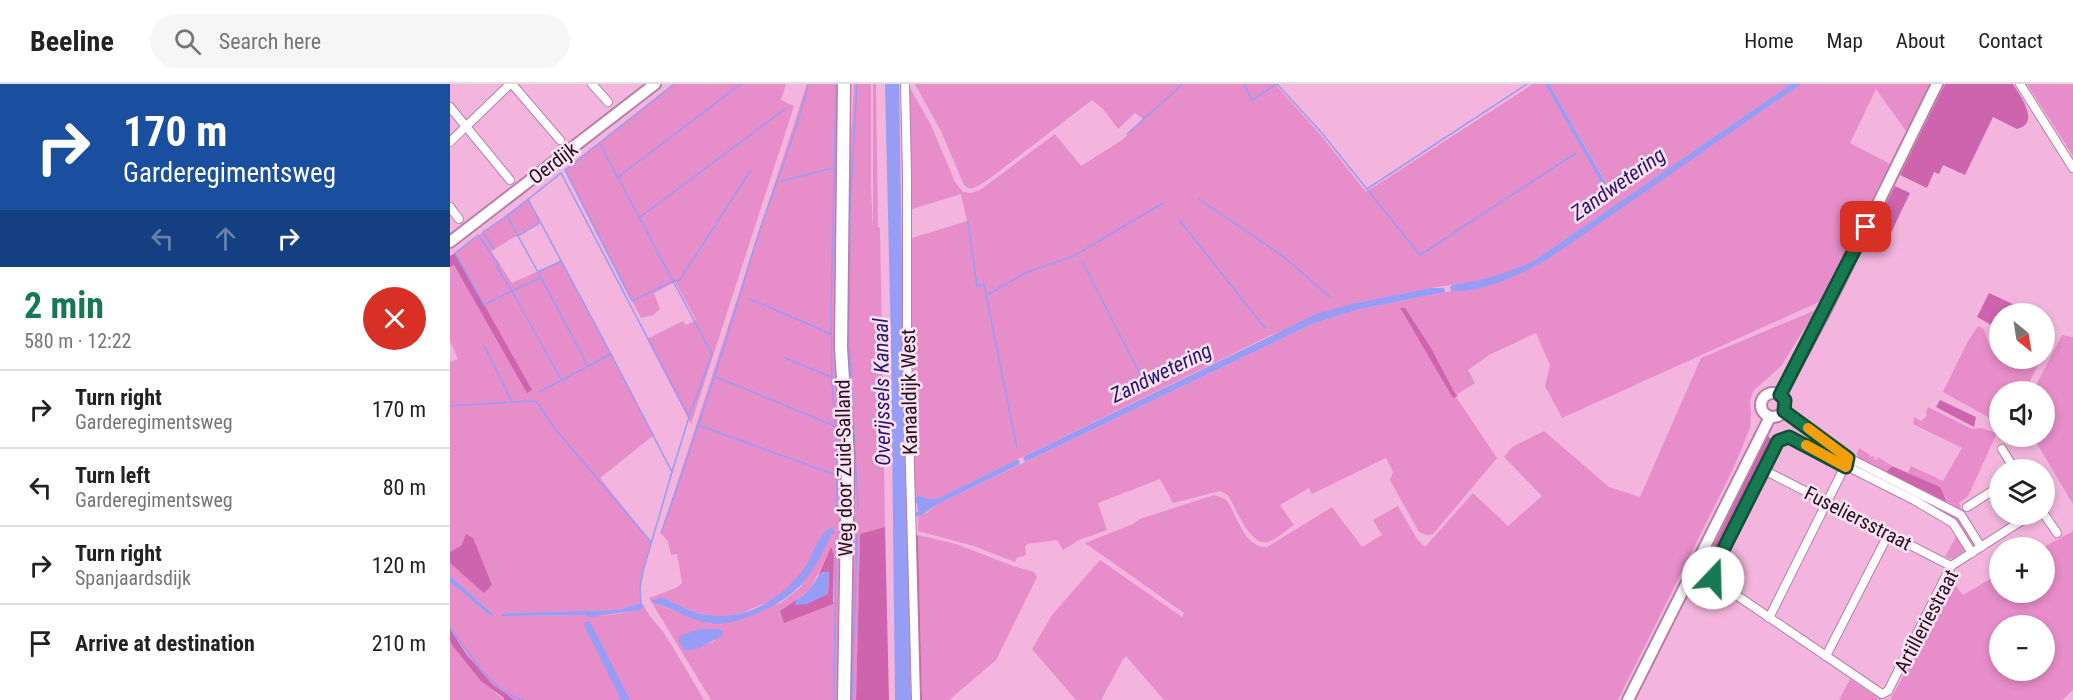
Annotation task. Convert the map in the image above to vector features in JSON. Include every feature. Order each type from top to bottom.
[{"type":"main road","name":"Weg door Zuid-Salland","points":[[844,84],[841,348],[848,457],[844,700]]},
{"type":"main road","name":"Weg door Zuid-Salland","points":[[841,236],[849,161],[851,84]]},
{"type":"street","points":[[450,142],[511,84],[560,140]]},
{"type":"street","points":[[592,84],[608,102]]},
{"type":"street","name":"Oerdijk","points":[[450,242],[655,84]]},
{"type":"street","name":"Kanaaldijk West","points":[[905,84],[910,547],[916,700]]},
{"type":"street","points":[[1780,395],[1826,309],[1937,84]]},
{"type":"street","points":[[2020,84],[2073,168]]},
{"type":"street","points":[[450,107],[510,180]]},
{"type":"street","points":[[450,207],[459,219]]},
{"type":"street","points":[[1771,393],[1780,395],[1785,400],[1784,411],[1778,416],[1770,417],[1762,411],[1763,398],[1771,393]]},
{"type":"street","points":[[1784,411],[1848,458],[1961,515],[1981,547]]},
{"type":"street","points":[[1628,700],[1770,417]]},
{"type":"street","points":[[1889,533],[1826,656],[1769,618],[1713,578],[1711,574],[1778,441],[1789,437],[1914,500],[1953,523],[1972,553]]},
{"type":"street","points":[[2002,449],[2008,459]]},
{"type":"street","points":[[1769,618],[1846,467],[1848,458]]},
{"type":"street","name":"Fuseliersstraat","points":[[1764,470],[1951,566]]},
{"type":"street","points":[[1967,507],[1989,493]]},
{"type":"street","name":"Artilleriestraat","points":[[1826,656],[1876,692],[1885,693],[1951,566],[2015,525]]},
{"type":"street","points":[[2052,525],[2057,533]]},
{"type":"shaded area","points":[[674,84],[786,84],[781,100],[794,106],[691,424],[647,339],[683,321],[686,325],[696,320],[675,282],[654,293],[660,309],[653,315],[641,318],[565,170]]},
{"type":"shaded area","points":[[807,84],[841,84],[842,440],[839,700],[711,700],[649,598],[676,588],[682,583],[677,554],[671,555],[668,542],[661,533]],"holes":[[[828,529],[831,535],[800,588],[781,603],[711,624],[653,603],[662,597],[694,611],[719,616],[740,613],[768,602],[793,584]],[[831,548],[834,556],[834,602],[780,611],[809,591]],[[709,629],[715,641],[685,651]]]},
{"type":"shaded area","points":[[854,84],[871,84],[873,230],[873,84],[876,84],[885,527],[860,535],[856,700],[847,700],[845,355],[848,189]]},
{"type":"shaded area","points":[[915,84],[1275,84],[1320,134],[1366,192],[1533,84],[1545,84],[1610,196],[1613,194],[1549,84],[1791,84],[1535,260],[1482,281],[1430,288],[1355,303],[1271,335],[939,498],[929,499],[917,495],[914,498],[909,239],[967,221],[961,194],[909,210],[907,88],[910,88],[931,125],[955,182],[963,192],[971,193],[980,190],[1055,134],[1081,166],[1122,140],[1143,119],[1135,113],[1118,129],[1103,109],[1092,100],[989,179],[970,189],[964,185],[941,131]]},
{"type":"shaded area","points":[[1801,84],[1930,84],[1906,131],[1876,89],[1850,143],[1890,164],[1819,302],[1562,418],[1545,386],[1550,365],[1536,333],[1489,355],[1468,370],[1475,383],[1456,395],[1431,348],[1400,309],[1453,397],[1456,397],[1497,458],[1433,534],[1427,535],[1419,532],[1390,480],[1393,472],[1386,458],[1312,494],[1309,488],[1280,505],[1294,525],[1270,541],[1263,542],[1250,534],[1228,495],[1220,491],[1173,503],[1160,479],[1098,503],[1107,530],[1079,540],[1063,550],[1057,540],[1027,544],[1026,555],[1017,558],[1015,562],[974,546],[918,531],[918,516],[927,513],[938,504],[1312,324],[1356,310],[1477,288],[1534,267]]},
{"type":"shaded area","points":[[1945,84],[2013,84],[2027,109],[2027,121],[2024,126],[2017,129],[1993,117],[1965,175],[1943,165],[1939,174],[1934,172],[1927,188],[1900,175]]},
{"type":"shaded area","points":[[2027,84],[2073,84],[2073,156]]},
{"type":"shaded area","points":[[1895,186],[1910,193],[1889,237],[1873,229]]},
{"type":"shaded area","points":[[528,199],[540,222],[491,251],[512,283],[561,261],[654,435],[600,478],[652,543],[641,578],[641,603],[618,610],[509,613],[501,614],[501,616],[595,616],[624,613],[644,606],[664,633],[704,700],[515,700],[492,684],[477,668],[450,629],[450,582],[488,614],[493,614],[450,576],[450,563],[484,592],[492,585],[462,545],[450,552],[450,362],[458,359],[450,341],[450,267],[454,265],[527,392],[531,390],[455,253]]},
{"type":"shaded area","points":[[455,253],[532,390],[527,393],[454,265],[450,267],[450,256]]},
{"type":"shaded area","points":[[1989,293],[2010,303],[1989,303],[1989,324],[1977,317]]},
{"type":"shaded area","points":[[1400,308],[1405,308],[1431,348],[1458,395],[1456,397],[1453,398]]},
{"type":"shaded area","points":[[1816,310],[1781,366],[1753,391],[1750,401],[1750,428],[1734,467],[1618,700],[1164,700],[1126,656],[1101,700],[1076,700],[1032,649],[1052,615],[1100,560],[1182,617],[1184,613],[1085,543],[1140,519],[1214,495],[1228,502],[1248,538],[1260,546],[1267,547],[1332,507],[1362,547],[1382,535],[1373,520],[1398,506],[1417,539],[1425,547],[1473,493],[1508,526],[1542,496],[1504,457],[1512,447],[1544,431],[1609,487],[1640,497],[1701,358]]},
{"type":"shaded area","points":[[1978,326],[1984,329],[1989,345],[1989,369],[2036,369],[2030,381],[1989,381],[1989,417],[1943,392]]},
{"type":"shaded area","points":[[2062,335],[2073,337],[2073,504],[2055,474],[2055,459],[2046,459],[2039,447],[2055,447],[2055,381],[2038,381],[2044,369],[2055,369],[2055,349]]},
{"type":"shaded area","points":[[1940,400],[1976,417],[1974,427],[1936,407]]},
{"type":"shaded area","points":[[1928,407],[1972,429],[1989,430],[1991,447],[1968,496],[1959,503],[1962,511],[1947,502],[1946,497],[1926,481],[1908,473],[1911,466],[1943,481],[1962,448],[1913,424],[1914,417],[1921,421],[1927,416]]},
{"type":"shaded area","points":[[1767,436],[1774,440],[1706,576],[1700,574]]},
{"type":"shaded area","points":[[1859,448],[1870,455],[1869,457],[1875,456],[1873,459],[1877,460],[1878,457],[1892,466],[1886,472],[1860,460],[1857,454]]},
{"type":"shaded area","points":[[1852,465],[1958,517],[1975,545],[1955,519]]},
{"type":"shaded area","points":[[1892,466],[1940,487],[1947,502],[1886,472]]},
{"type":"shaded area","points":[[885,527],[889,700],[856,700],[860,534]]},
{"type":"shaded area","points":[[2073,531],[2073,690],[2062,700],[1890,700],[1922,642],[1917,639],[1949,577],[1963,595],[1989,580],[1989,603],[2055,603],[2055,541]]},
{"type":"shaded area","points":[[466,534],[473,538],[492,585],[484,593],[450,563],[450,552],[462,545]]},
{"type":"shaded area","points":[[918,535],[956,544],[1034,572],[1037,577],[996,660],[949,700],[922,700]]},
{"type":"shaded area","points":[[918,535],[922,700],[917,700],[915,537]]},
{"type":"shaded area","points":[[1957,535],[1966,550],[1952,559],[1945,557]]},
{"type":"shaded area","points":[[831,547],[834,555],[833,604],[784,623],[780,611],[796,600],[796,605],[828,594],[829,572],[823,572],[818,576]]},
{"type":"shaded area","points":[[450,629],[467,655],[492,684],[515,700],[504,700],[481,681],[452,645]]},
{"type":"shaded area","points":[[450,641],[497,694],[505,700],[450,700]]},
{"type":"shaded area","points":[[1850,679],[1881,700],[1839,700]]},
{"type":"water","points":[[885,84],[899,84],[906,498],[916,498],[917,495],[929,499],[939,498],[1018,459],[1020,464],[938,504],[922,515],[914,517],[914,513],[918,512],[917,503],[907,504],[911,700],[895,700]]},
{"type":"water","points":[[1545,84],[1549,84],[1613,195],[1609,196]]},
{"type":"water","points":[[1791,84],[1801,84],[1548,259],[1514,277],[1487,286],[1451,291],[1452,285],[1495,276],[1535,260]]},
{"type":"water","name":"Zandwetering","points":[[1621,171],[1628,180],[1626,185],[1621,187],[1616,185],[1617,176]]},
{"type":"water","points":[[1430,288],[1444,288],[1445,292],[1356,310],[1312,324],[1025,462],[1023,457],[1316,314],[1355,303]]},
{"type":"water","points":[[832,527],[835,533],[831,535],[816,564],[800,586],[791,595],[750,616],[730,623],[714,624],[694,619],[652,601],[662,597],[709,615],[724,616],[752,610],[765,604],[788,587],[806,565],[823,534]]},
{"type":"water","points":[[829,571],[828,594],[807,604],[795,605],[796,600],[811,588],[819,576]]},
{"type":"water","points":[[450,576],[493,614],[493,616],[450,582]]},
{"type":"water","points":[[641,603],[644,606],[640,610],[590,617],[583,615],[501,616],[501,614],[509,613],[618,610]]},
{"type":"water","points":[[700,629],[719,629],[723,632],[722,636],[699,648],[685,651],[679,642],[679,636]]},
{"type":"waterway","points":[[674,84],[565,170],[632,301],[673,281],[712,354],[689,417]]},
{"type":"waterway","points":[[618,177],[741,84]]},
{"type":"waterway","points":[[661,533],[808,84]]},
{"type":"waterway","points":[[836,84],[831,312],[832,381],[837,444],[837,510]]},
{"type":"waterway","points":[[857,84],[850,209],[849,338],[858,507]]},
{"type":"waterway","points":[[1127,134],[1183,84]]},
{"type":"waterway","points":[[1244,84],[1252,100],[1277,84],[1321,132],[1420,255],[1576,153]]},
{"type":"waterway","points":[[1367,189],[1527,84]]},
{"type":"waterway","points":[[639,218],[785,109]]},
{"type":"waterway","points":[[600,144],[673,281],[679,281],[751,170]]},
{"type":"waterway","points":[[782,181],[833,168]]},
{"type":"waterway","points":[[494,249],[483,232],[561,173],[689,417],[672,472]]},
{"type":"waterway","points":[[528,199],[611,354],[539,392]]},
{"type":"waterway","points":[[1199,199],[1284,257],[1330,297]]},
{"type":"waterway","points":[[987,295],[1027,272],[1074,256],[1163,203]]},
{"type":"waterway","points":[[508,217],[518,236],[539,223]]},
{"type":"waterway","points":[[1180,221],[1265,328]]},
{"type":"waterway","points":[[968,222],[977,286],[984,285],[1017,448]]},
{"type":"waterway","points":[[478,235],[499,265],[497,267],[512,291],[484,305],[455,253],[478,235]]},
{"type":"waterway","points":[[518,236],[538,272],[561,261]]},
{"type":"waterway","name":"Zandwetering","points":[[1082,261],[1146,386]]},
{"type":"waterway","points":[[538,272],[588,366]]},
{"type":"waterway","points":[[540,278],[512,291],[561,379]]},
{"type":"waterway","points":[[750,299],[831,334]]},
{"type":"waterway","points":[[450,406],[512,402],[484,346]]},
{"type":"waterway","points":[[611,354],[672,472],[643,571],[640,588],[641,604]]},
{"type":"waterway","points":[[785,358],[831,377]]},
{"type":"waterway","points":[[716,377],[835,426]]},
{"type":"waterway","points":[[512,402],[536,401],[556,430],[651,542]]},
{"type":"waterway","points":[[698,425],[836,475]]},
{"type":"waterway","points":[[852,700],[857,535]]},
{"type":"waterway","points":[[834,700],[836,543]]},
{"type":"waterway","points":[[588,625],[626,700]]},
{"type":"waterway","points":[[585,626],[622,700]]},
{"type":"waterway","points":[[450,627],[491,681],[513,696],[524,700]]},
{"type":"slow traffic","points":[[1806,445],[1846,467],[1848,458],[1808,428]]},
{"type":"route","points":[[1713,578],[1711,574],[1778,441],[1789,437],[1846,467],[1848,458],[1784,411],[1785,400],[1780,395],[1866,227]]},
{"type":"water label","name":"Overijssels Kanaal","points":[[882,392]]}]
